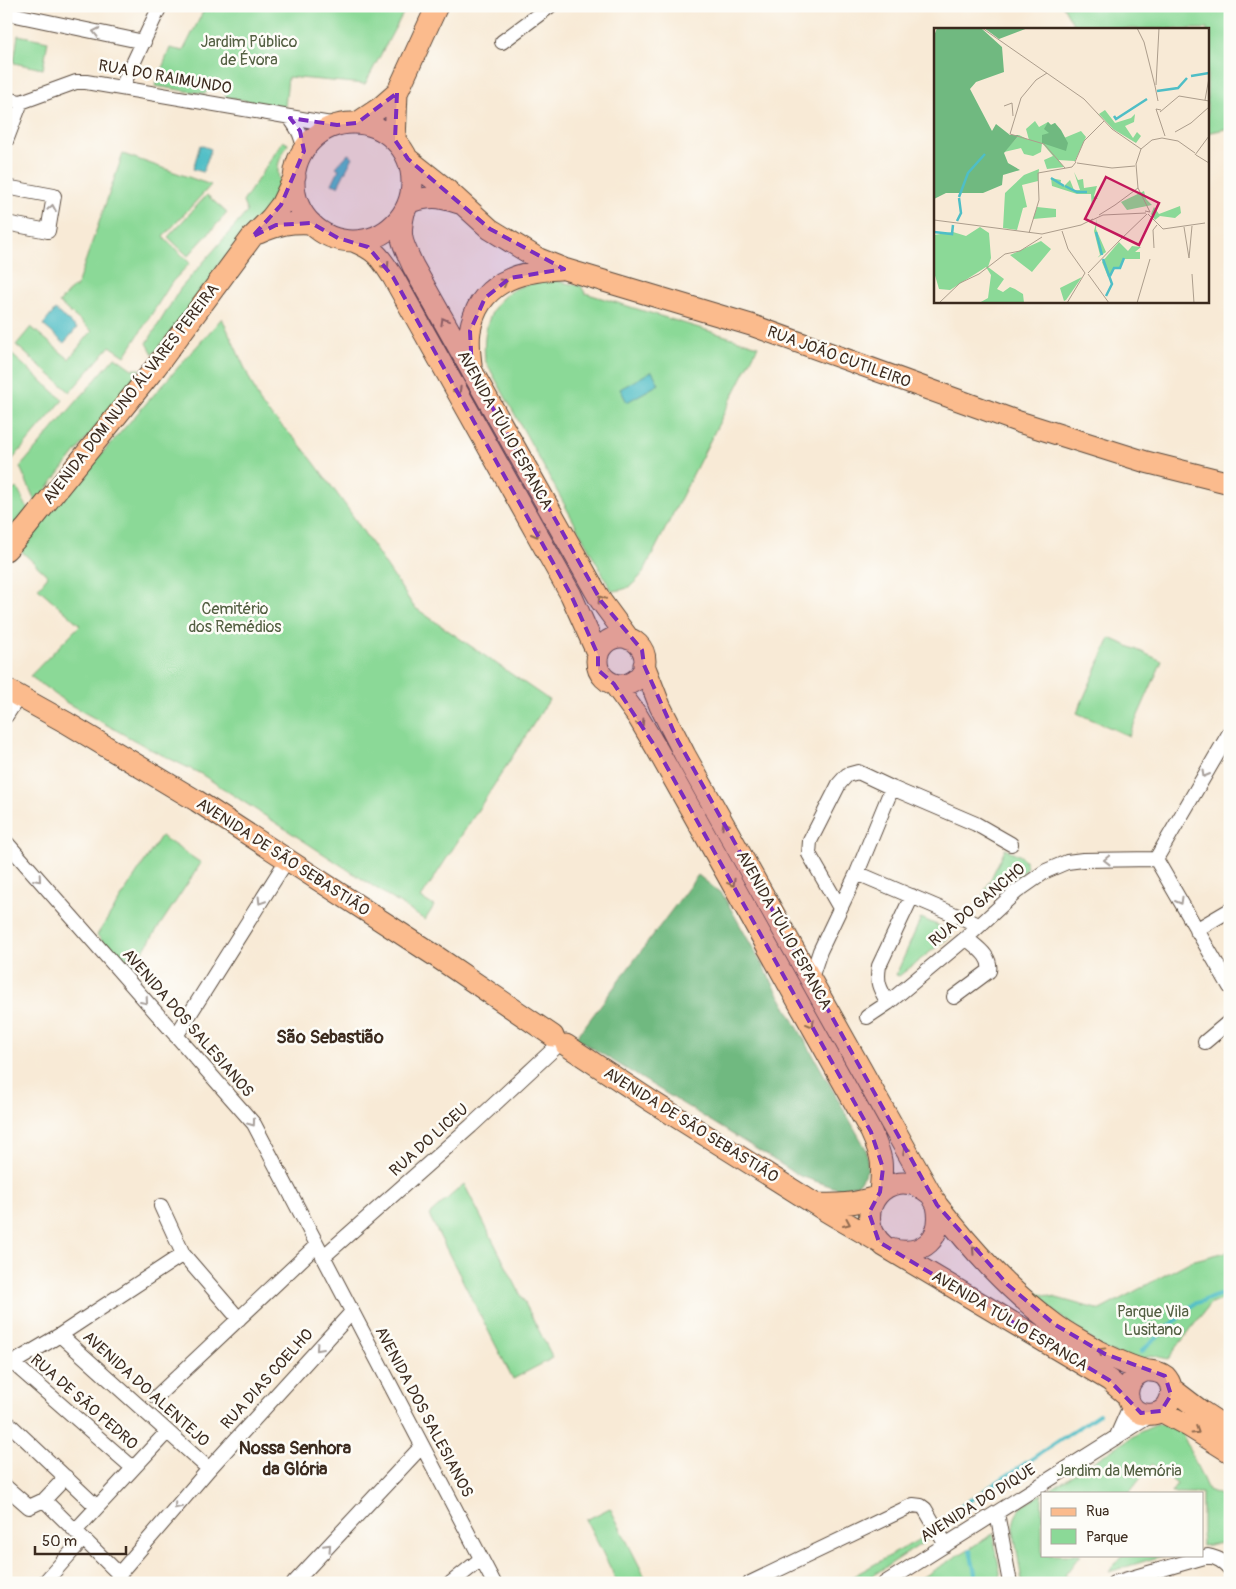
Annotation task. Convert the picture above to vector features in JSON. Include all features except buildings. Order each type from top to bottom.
[{"type":"main road","points":[[347,124],[378,129],[395,140],[408,159],[412,174],[412,188],[406,208],[394,224],[382,233],[368,239],[353,241],[338,238],[324,232],[312,223],[302,209],[296,193],[295,176],[298,161],[312,139],[324,131],[347,124],[381,107],[396,93],[437,6]]},
{"type":"main road","points":[[395,140],[396,93]]},
{"type":"main road","name":"RUA JOÃO CUTILEIRO","points":[[408,159],[446,189],[490,229],[539,259],[564,269],[751,325],[1019,422],[1154,464],[1230,484]]},
{"type":"main road","name":"AVENIDA DOM NUNO ÁLVARES PEREIRA","points":[[6,550],[26,528],[156,367],[252,237],[281,205],[295,176]]},
{"type":"main road","name":"RUA JOÃO CUTILEIRO","points":[[406,208],[429,197],[443,198],[462,204]]},
{"type":"main road","name":"AVENIDA TÚLIO ESPANCA","points":[[406,208],[400,228],[402,240],[413,266],[601,601],[629,639],[642,650],[644,665],[660,706],[681,748],[933,1199],[939,1216],[938,1228],[924,1246],[913,1251],[902,1252],[885,1246]]},
{"type":"main road","name":"AVENIDA DOM NUNO ÁLVARES PEREIRA","points":[[252,237],[276,225],[292,222],[312,223]]},
{"type":"main road","name":"AVENIDA TÚLIO ESPANCA","points":[[353,241],[368,247],[380,256],[408,303],[571,595],[598,655],[598,670],[603,677],[614,684],[638,717],[871,1132],[881,1153],[883,1168],[878,1195],[870,1213],[873,1233],[885,1246],[1110,1380],[1141,1413],[1157,1413],[1230,1452]]},
{"type":"main road","points":[[472,370],[470,331],[476,311],[494,287],[510,278],[526,273],[564,269]]},
{"type":"main road","points":[[598,655],[601,647],[614,638],[622,637],[629,639]]},
{"type":"main road","points":[[614,684],[630,683],[642,672],[644,665]]},
{"type":"main road","name":"AVENIDA DE SÃO SEBASTIÃO","points":[[12,692],[68,723],[188,796],[434,955],[558,1043],[839,1220],[853,1226],[885,1246]]},
{"type":"main road","name":"AVENIDA TÚLIO ESPANCA","points":[[878,1195],[889,1186],[900,1183],[921,1187],[933,1199],[962,1236],[1008,1285],[1054,1324],[1105,1354],[1145,1370],[1159,1372],[1165,1376],[1171,1388],[1230,1430]]},
{"type":"main road","points":[[815,1204],[842,1205],[859,1203],[878,1195]]},
{"type":"main road","points":[[1129,1400],[1130,1383],[1139,1373],[1145,1370]]},
{"type":"main road","points":[[1157,1413],[1170,1401],[1171,1388]]},
{"type":"street","points":[[122,87],[160,6]]},
{"type":"street","points":[[502,42],[550,6]]},
{"type":"street","points":[[6,13],[144,42]]},
{"type":"street","name":"RUA DO RAIMUNDO","points":[[21,102],[76,82],[86,82],[290,118],[347,124]]},
{"type":"street","points":[[6,99],[21,102],[6,141]]},
{"type":"street","points":[[290,118],[300,131],[304,151]]},
{"type":"street","points":[[6,187],[54,196],[48,231],[6,224]]},
{"type":"street","points":[[6,716],[12,692]]},
{"type":"street","points":[[1230,732],[1226,749],[1156,859],[1230,987]]},
{"type":"street","points":[[840,908],[809,854],[810,841],[839,784],[847,775],[858,772],[976,824],[1011,844]]},
{"type":"street","points":[[811,978],[820,951],[857,873],[892,788]]},
{"type":"street","name":"AVENIDA DOS SALESIANOS","points":[[6,842],[254,1124],[494,1583]]},
{"type":"street","name":"RUA DO GANCHO","points":[[867,1017],[888,1003],[966,938],[1030,881],[1057,866],[1067,862],[1083,860],[1156,859]]},
{"type":"street","points":[[176,1036],[288,860]]},
{"type":"street","points":[[857,873],[979,925]]},
{"type":"street","points":[[888,1003],[877,978],[879,966],[912,896]]},
{"type":"street","points":[[1196,930],[1230,910]]},
{"type":"street","points":[[954,997],[989,971],[988,958],[966,938]]},
{"type":"street","points":[[794,948],[806,956],[820,951]]},
{"type":"street","points":[[1205,1042],[1230,1021]]},
{"type":"street","name":"RUA DO LICEU","points":[[156,1397],[239,1319],[477,1120],[558,1043]]},
{"type":"street","points":[[162,1206],[184,1254],[239,1319]]},
{"type":"street","points":[[11,1360],[60,1335],[184,1254]]},
{"type":"street","name":"RUA DIAS COELHO","points":[[117,1579],[209,1469],[352,1312]]},
{"type":"street","name":"AVENIDA DO ALENTEJO","points":[[60,1335],[209,1469]]},
{"type":"street","name":"RUA DE SÃO PEDRO","points":[[11,1360],[133,1468]]},
{"type":"street","points":[[1116,1438],[1129,1400]]},
{"type":"street","name":"AVENIDA DO DIQUE","points":[[885,1583],[1157,1413]]},
{"type":"street","points":[[6,1421],[97,1507]]},
{"type":"street","points":[[44,1583],[97,1507],[167,1432]]},
{"type":"street","points":[[294,1583],[422,1446]]},
{"type":"street","points":[[6,1487],[28,1507],[44,1500],[66,1478]]},
{"type":"street","points":[[44,1500],[79,1535],[117,1579]]},
{"type":"street","points":[[750,1583],[913,1505],[921,1506],[925,1509],[946,1545]]},
{"type":"street","points":[[997,1513],[1010,1583]]},
{"type":"street","points":[[1114,1583],[1208,1556],[1217,1558],[1230,1568]]},
{"type":"street","points":[[451,1583],[481,1559]]},
{"type":"highlighted area","points":[[397,93],[395,140],[408,159],[490,229],[564,269],[510,278],[485,298],[470,331],[472,371],[601,601],[642,650],[644,665],[678,741],[937,1205],[1008,1285],[1054,1324],[1105,1354],[1165,1376],[1171,1395],[1161,1411],[1141,1413],[1109,1380],[879,1242],[869,1213],[880,1192],[883,1168],[871,1132],[658,751],[614,684],[598,670],[598,655],[571,595],[393,277],[368,247],[338,238],[311,223],[276,225],[252,237],[281,205],[304,151],[300,131],[290,118],[337,125],[357,123]]},
{"type":"green space","name":"Jardim Público de Évora","points":[[206,6],[407,6],[365,84],[288,77],[285,107],[226,97],[223,89],[218,86],[211,87],[205,94],[155,86],[170,48],[183,51]]},
{"type":"green space","points":[[1063,6],[1230,6],[1230,128],[1208,133],[1208,28],[1075,28]]},
{"type":"green space","points":[[18,35],[48,41],[43,69],[14,63]]},
{"type":"green space","points":[[283,141],[288,144],[278,164],[281,186],[269,207],[153,354],[147,343],[180,289],[247,212],[243,202]]},
{"type":"green space","points":[[123,154],[211,185],[163,237],[190,263],[172,282],[125,356],[110,346],[70,392],[16,345],[31,327],[69,359],[92,331],[59,303],[73,287],[76,288]]},
{"type":"green space","points":[[207,195],[227,213],[188,256],[168,237]]},
{"type":"green space","points":[[556,281],[581,286],[585,293],[758,346],[643,573],[633,584],[623,589],[612,591],[485,360],[484,349],[487,326],[495,306],[502,298],[511,291],[526,285]]},
{"type":"green space","name":"Cemitério dos Remédios","points":[[222,318],[262,406],[297,441],[313,461],[346,506],[414,607],[549,700],[421,898],[434,906],[425,920],[201,774],[152,750],[67,703],[30,676],[80,625],[38,588],[48,576],[18,548]]},
{"type":"green space","points":[[9,352],[63,400],[6,467],[6,355]]},
{"type":"green space","points":[[115,357],[132,369],[141,369],[36,503],[20,467]]},
{"type":"green space","points":[[6,467],[12,477],[6,480]]},
{"type":"green space","points":[[17,488],[29,511],[6,533],[6,493]]},
{"type":"green space","points":[[1110,638],[1162,661],[1129,736],[1077,713]]},
{"type":"green space","points":[[161,836],[201,863],[129,972],[97,935]]},
{"type":"green space","points":[[1005,849],[1022,857],[1027,867],[1022,873],[978,906]]},
{"type":"green space","points":[[698,875],[723,895],[866,1149],[868,1169],[858,1184],[839,1189],[800,1176],[576,1038]]},
{"type":"green space","points":[[921,918],[951,931],[952,935],[899,976],[896,975]]},
{"type":"green space","points":[[464,1184],[553,1358],[513,1379],[429,1215]]},
{"type":"green space","name":"Parque Vila Lusitano","points":[[1230,1251],[1230,1296],[1209,1305],[1168,1359],[1151,1355],[1139,1361],[1105,1350],[1024,1289],[1100,1310],[1191,1261]]},
{"type":"green space","name":"Jardim da Memória","points":[[1163,1424],[1182,1433],[1208,1490],[1230,1499],[1230,1542],[1204,1546],[1204,1492],[1172,1492],[1177,1484],[1152,1464],[1130,1492],[1046,1492],[1140,1432]]},
{"type":"green space","name":"Jardim da Memória","points":[[1041,1495],[1041,1556],[1079,1556],[1065,1575],[1074,1583],[1023,1583],[1013,1527],[1019,1510]]},
{"type":"green space","points":[[610,1508],[648,1583],[616,1583],[612,1571],[586,1520]]},
{"type":"green space","points":[[932,1531],[935,1535],[861,1583],[841,1583],[927,1535]]},
{"type":"green space","points":[[993,1534],[1002,1583],[913,1583]]},
{"type":"green space","points":[[1121,1556],[1162,1556],[1109,1572]]},
{"type":"water","points":[[200,145],[211,149],[203,172],[193,169]]},
{"type":"water","points":[[348,154],[353,157],[338,186],[332,184],[339,169],[336,167]]},
{"type":"water","points":[[55,310],[77,328],[64,343],[43,325]]},
{"type":"water","points":[[652,371],[659,384],[627,402],[620,389]]},
{"type":"waterway","points":[[1141,1352],[1194,1304],[1230,1291]]},
{"type":"waterway","points":[[952,1521],[951,1513],[1099,1414]]},
{"type":"waterway","points":[[970,1550],[977,1583]]},
{"type":"district","name":"São Sebastião","points":[[330,1037]]},
{"type":"district","name":"Nossa Senhora da Glória","points":[[295,1458]]}]
